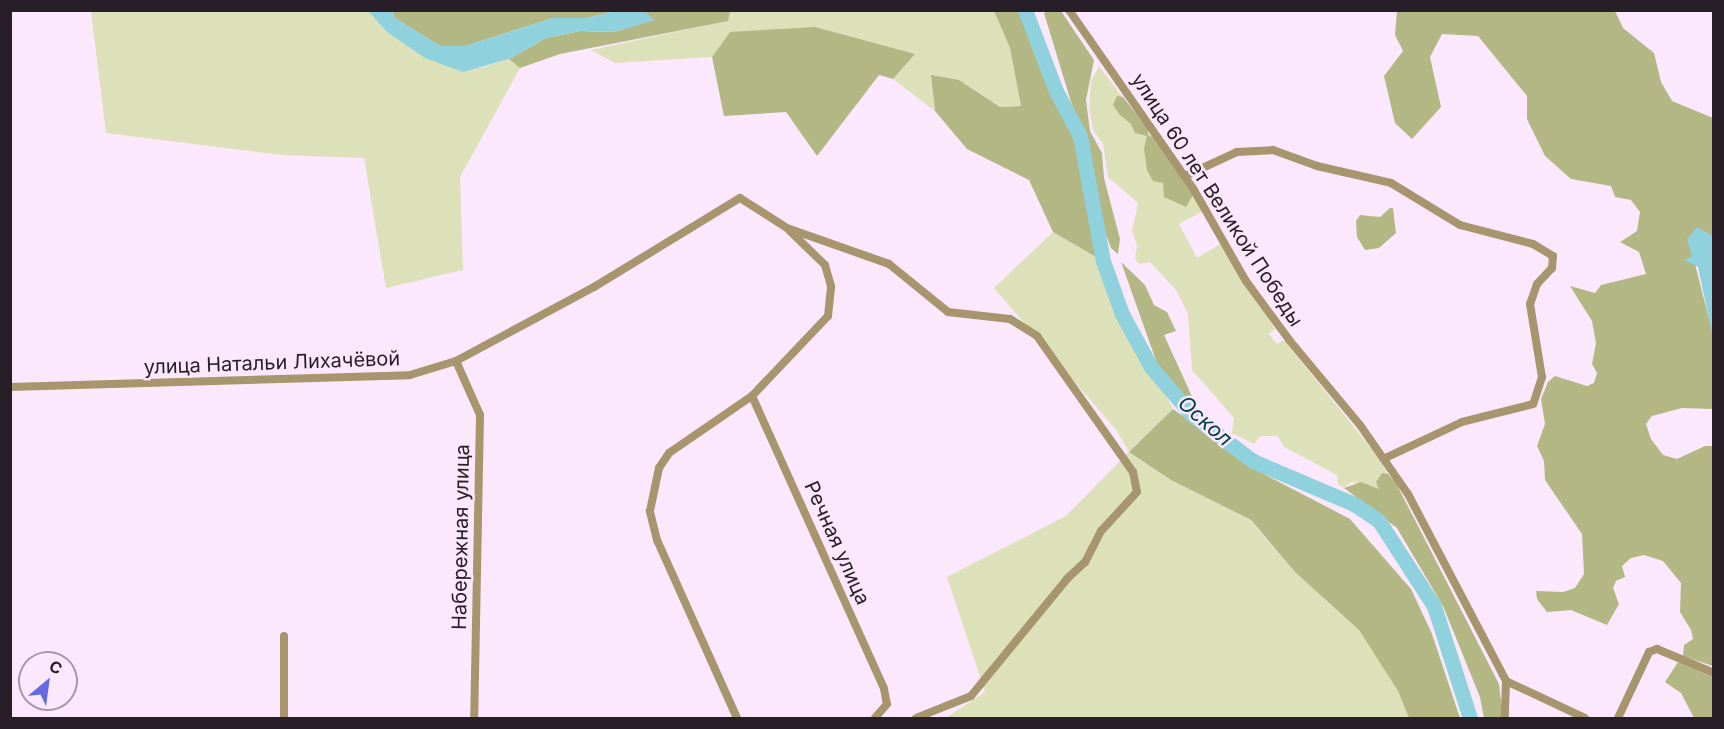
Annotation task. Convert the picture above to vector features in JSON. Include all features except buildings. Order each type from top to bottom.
[{"type":"street","name":"улица 60 лет Великой Победы","points":[[1069,10],[1185,176],[1246,280],[1385,458],[1408,494],[1506,681],[1505,718]]},
{"type":"street","points":[[1185,176],[1237,152],[1273,150],[1317,166],[1391,183],[1460,225],[1533,244],[1553,256],[1552,268],[1537,284],[1530,304],[1542,377],[1533,404],[1462,422],[1385,458]]},
{"type":"street","name":"улица Натальи Лихачёвой","points":[[10,387],[410,375],[456,361],[594,287],[740,198],[787,228]]},
{"type":"street","points":[[737,718],[657,540],[650,511],[658,468],[669,453],[752,396],[828,316],[831,286],[825,265],[787,228]]},
{"type":"street","points":[[787,228],[889,264],[948,312],[1010,319],[1037,336],[1115,442],[1133,472],[1137,492],[1101,531],[1085,562],[1067,579],[971,696],[916,718]]},
{"type":"street","name":"Набережная улица","points":[[456,361],[480,416],[474,718]]},
{"type":"street","name":"Речная улица","points":[[752,396],[884,689],[887,704],[880,718]]},
{"type":"street","points":[[284,636],[284,718]]},
{"type":"street","points":[[1618,718],[1642,661],[1649,652],[1657,649],[1713,673]]},
{"type":"street","points":[[1506,681],[1585,718]]},
{"type":"green space","points":[[1050,10],[1061,11],[1094,60],[1086,100],[1090,131],[1102,153],[1104,178],[1120,239],[1118,254],[1111,248],[1099,216],[1082,138],[1044,13]]},
{"type":"green space","points":[[91,11],[368,11],[387,32],[480,68],[509,59],[520,68],[460,177],[463,270],[386,288],[364,158],[282,155],[106,133]]},
{"type":"green space","points":[[392,11],[614,11],[587,18],[553,18],[465,46],[440,46],[395,18]]},
{"type":"green space","points":[[644,11],[730,11],[728,21],[560,54],[520,68],[509,59],[546,38],[580,31],[614,32],[653,20]]},
{"type":"green space","points":[[730,11],[994,11],[1010,48],[1021,106],[1000,107],[959,80],[931,76],[935,111],[893,79],[915,54],[730,32],[712,57],[615,63],[591,50],[727,21]]},
{"type":"green space","points":[[994,11],[1025,11],[1056,91],[1080,136],[1103,261],[1053,232],[1029,180],[967,149],[935,111],[931,75],[959,80],[1000,107],[1021,106],[1010,48]]},
{"type":"green space","points":[[1397,11],[1615,11],[1623,28],[1654,53],[1661,82],[1672,101],[1713,118],[1713,243],[1711,235],[1691,248],[1714,339],[1713,409],[1682,408],[1652,416],[1646,424],[1651,439],[1663,455],[1677,459],[1705,446],[1713,446],[1713,666],[1683,656],[1684,645],[1693,639],[1691,630],[1680,612],[1681,583],[1663,561],[1644,555],[1631,558],[1622,566],[1625,577],[1616,581],[1613,588],[1619,604],[1607,625],[1571,610],[1547,612],[1537,599],[1536,591],[1563,592],[1575,588],[1584,574],[1582,534],[1545,480],[1544,461],[1537,446],[1545,424],[1541,399],[1548,382],[1555,376],[1587,386],[1594,383],[1597,373],[1592,364],[1596,343],[1592,321],[1570,286],[1595,293],[1601,285],[1646,274],[1639,252],[1620,242],[1637,231],[1640,212],[1631,200],[1615,197],[1611,186],[1571,179],[1545,156],[1527,119],[1527,96],[1478,36],[1442,34],[1430,57],[1441,107],[1412,139],[1395,123],[1384,76],[1403,51],[1395,35]]},
{"type":"green space","points":[[815,27],[915,54],[893,79],[879,75],[817,156],[786,112],[724,116],[712,57],[730,32]]},
{"type":"green space","points":[[1099,66],[1175,166],[1203,211],[1179,224],[1197,258],[1220,244],[1275,329],[1269,334],[1277,344],[1284,340],[1378,457],[1388,474],[1382,473],[1379,489],[1351,482],[1344,488],[1338,484],[1337,475],[1284,447],[1278,436],[1260,436],[1254,444],[1232,433],[1234,418],[1192,370],[1188,314],[1176,290],[1150,262],[1139,264],[1135,259],[1137,245],[1132,231],[1138,203],[1108,177],[1103,144],[1093,130],[1089,107],[1091,81]]},
{"type":"green space","points":[[1117,96],[1123,97],[1148,129],[1148,135],[1156,139],[1193,195],[1186,207],[1164,197],[1163,183],[1153,181],[1147,170],[1144,149],[1147,136],[1135,133],[1131,124],[1120,115],[1113,105]]},
{"type":"green space","points":[[1393,208],[1396,233],[1379,248],[1365,250],[1357,237],[1356,221],[1360,215],[1380,217]]},
{"type":"green space","points":[[1053,232],[1103,261],[1122,314],[1173,409],[1129,452],[1117,431],[994,288]]},
{"type":"green space","points":[[1121,262],[1145,285],[1154,305],[1167,312],[1176,331],[1164,335],[1195,403],[1181,397],[1158,366]]},
{"type":"green space","points":[[1173,409],[1260,472],[1350,519],[1411,589],[1432,634],[1460,718],[1409,718],[1398,691],[1359,630],[1295,572],[1251,520],[1171,480],[1129,452]]},
{"type":"green space","points":[[1129,452],[1171,480],[1250,520],[1295,572],[1359,630],[1398,691],[1409,718],[946,718],[985,692],[947,577],[1066,516]]},
{"type":"green space","points":[[1382,473],[1388,474],[1396,483],[1499,684],[1503,718],[1484,718],[1480,697],[1443,606],[1397,528],[1344,488],[1361,482],[1379,489],[1376,482]]},
{"type":"green space","points":[[1678,662],[1713,677],[1713,718],[1694,718],[1681,693],[1665,682]]},
{"type":"water","points":[[644,10],[654,20],[614,32],[580,31],[546,38],[509,59],[463,72],[425,58],[387,32],[368,11],[392,11],[395,18],[440,46],[465,46],[553,18],[587,18],[614,11]]},
{"type":"water","points":[[1697,227],[1711,235],[1713,243],[1713,339],[1698,267],[1684,260],[1692,257],[1687,239]]},
{"type":"waterway","name":"Оскол","points":[[1025,10],[1056,91],[1080,136],[1103,261],[1122,314],[1151,367],[1191,414],[1253,461],[1354,504],[1379,521],[1434,606],[1470,718]]}]
